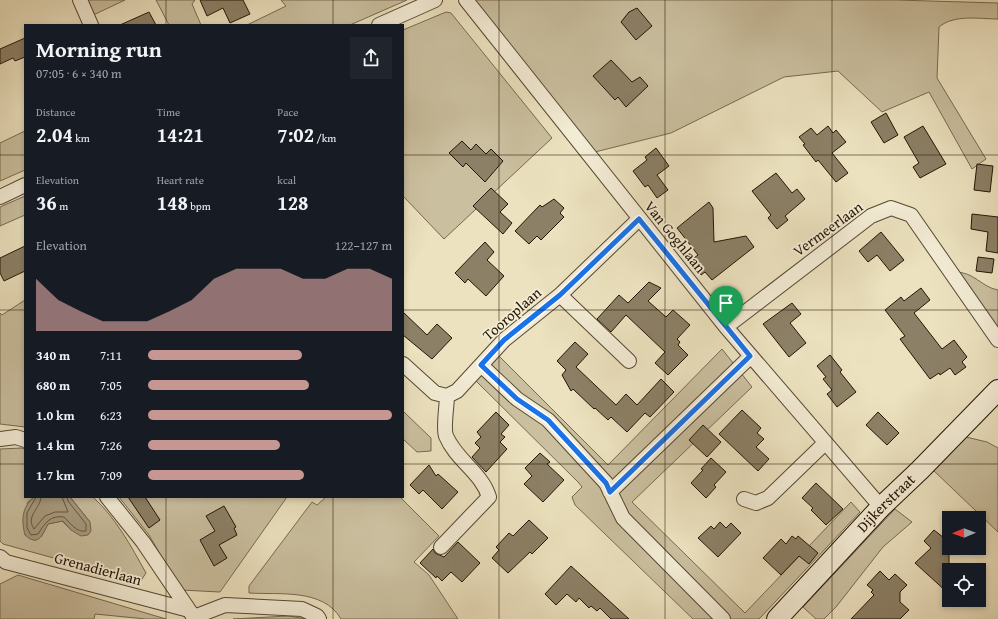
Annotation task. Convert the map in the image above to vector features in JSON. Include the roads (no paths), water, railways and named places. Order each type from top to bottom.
[{"type":"street","points":[[80,0],[91,24]]},
{"type":"street","points":[[381,24],[435,0]]},
{"type":"street","name":"Van Goghlaan","points":[[466,0],[726,327],[881,507]]},
{"type":"street","points":[[0,197],[24,185]]},
{"type":"street","name":"Vermeerlaan","points":[[726,327],[871,216],[891,208],[911,216],[998,340]]},
{"type":"street","name":"Tooroplaan","points":[[447,396],[457,391],[504,340],[560,295],[639,219]]},
{"type":"street","points":[[560,295],[629,361]]},
{"type":"street","points":[[610,492],[750,356]]},
{"type":"street","points":[[404,365],[435,393],[447,396],[446,435],[458,457],[486,488],[489,497],[442,547]]},
{"type":"street","points":[[481,365],[517,399],[548,420],[606,483],[623,518],[723,619]]},
{"type":"street","name":"Dijkerstraat","points":[[777,619],[881,507],[920,470],[998,390]]},
{"type":"street","points":[[0,439],[16,437],[24,440]]},
{"type":"street","points":[[744,499],[756,503],[768,498],[825,443]]},
{"type":"street","name":"Grenadierlaan","points":[[108,498],[143,542],[192,616]]},
{"type":"street","name":"Grenadierlaan","points":[[2,562],[192,616]]},
{"type":"street","points":[[192,616],[225,605],[302,609],[317,616],[319,619]]},
{"type":"water","points":[[33,498],[71,498],[90,522],[91,531],[88,535],[81,536],[71,530],[63,521],[48,524],[42,536],[36,540],[33,540],[25,535],[23,524],[25,509]]}]
